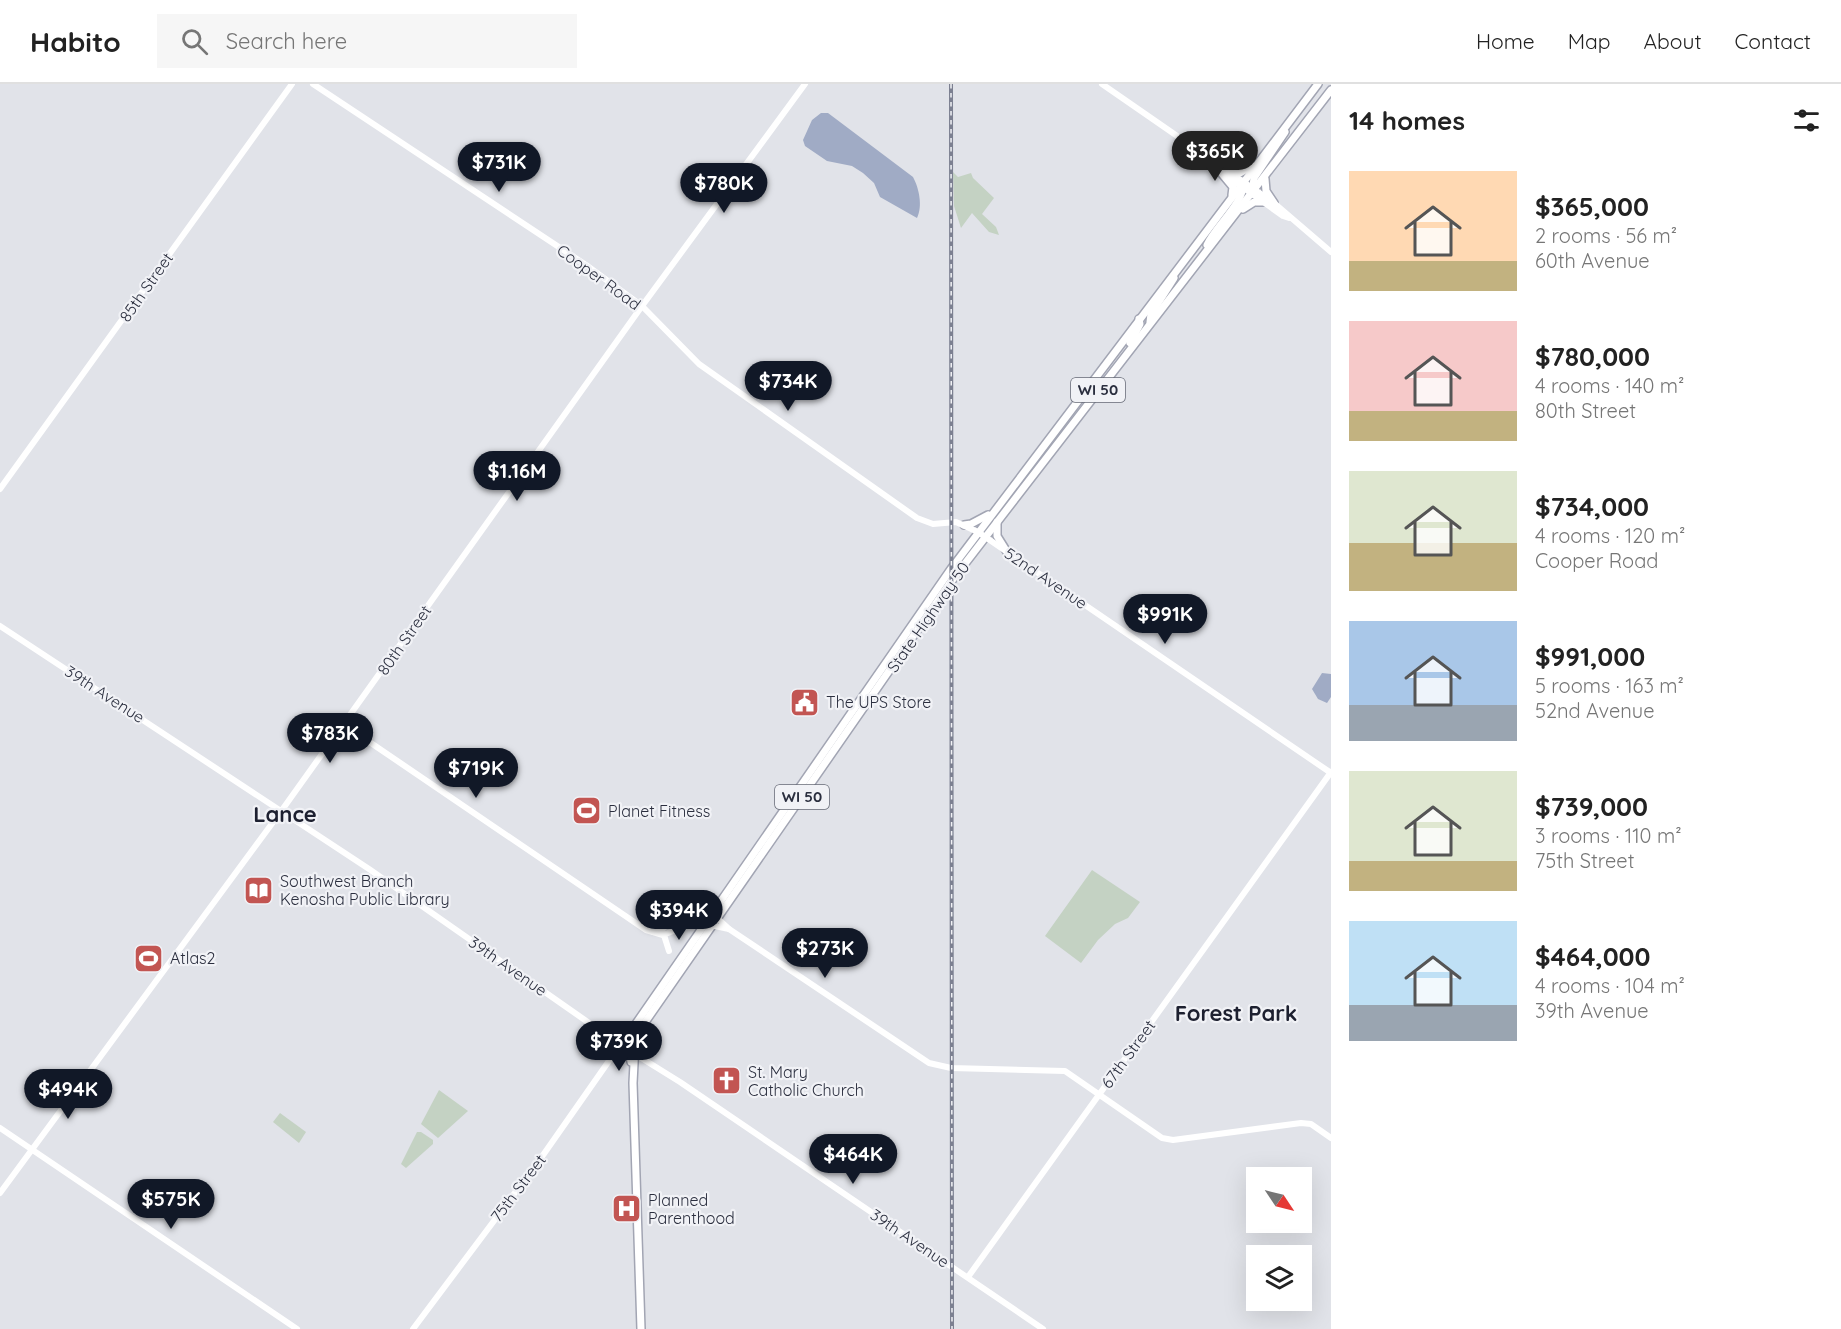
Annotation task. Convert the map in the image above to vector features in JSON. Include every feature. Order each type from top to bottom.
[{"type":"main road","name":"State Highway 50","points":[[629,1048],[711,921],[982,534],[997,521],[1234,216],[1257,163],[1318,84]]},
{"type":"main road","name":"State Highway 50","points":[[641,1329],[633,1083],[629,1048],[633,1028],[956,576],[993,512],[1230,199],[1266,174],[1331,90]]},
{"type":"main road","points":[[1202,256],[1213,232],[1248,187],[1291,119]]},
{"type":"main road","points":[[1229,171],[1242,172],[1257,163]]},
{"type":"main road","points":[[1218,169],[1233,188],[1230,199]]},
{"type":"main road","points":[[1266,174],[1264,185],[1274,203]]},
{"type":"main road","points":[[1234,216],[1251,204],[1263,202]]},
{"type":"main road","points":[[1151,322],[1151,314],[1170,287],[1182,262]]},
{"type":"main road","points":[[1111,373],[1137,332],[1139,319]]},
{"type":"main road","points":[[1042,463],[1042,457],[1055,431]]},
{"type":"main road","points":[[982,534],[998,512],[1009,491]]},
{"type":"main road","points":[[964,525],[978,521],[993,512]]},
{"type":"main road","points":[[997,521],[997,536],[1007,552]]},
{"type":"street","name":"85th Street","points":[[0,489],[292,84]]},
{"type":"street","name":"Cooper Road","points":[[313,84],[586,265],[642,306],[678,345],[723,382],[917,518],[933,524]]},
{"type":"street","name":"80th Street","points":[[0,1193],[282,810],[642,306],[805,84]]},
{"type":"street","points":[[1102,84],[1229,171],[1263,202],[1289,218]]},
{"type":"street","points":[[1210,160],[1218,169],[1274,203],[1331,252]]},
{"type":"street","name":"52nd Avenue","points":[[933,524],[951,522],[964,525],[982,534],[1331,773]]},
{"type":"street","name":"39th Avenue","points":[[0,626],[282,810],[1043,1329]]},
{"type":"street","points":[[343,724],[642,928],[663,933],[688,918],[711,921],[729,929],[929,1063],[951,1068],[1063,1070],[1166,1139],[1301,1123],[1311,1124],[1331,1138]]},
{"type":"street","name":"67th Street","points":[[968,1277],[1331,773]]},
{"type":"street","points":[[663,933],[669,951]]},
{"type":"street","name":"75th Street","points":[[413,1329],[638,1035]]},
{"type":"street","points":[[0,1128],[297,1329]]},
{"type":"green space","points":[[953,172],[958,177],[971,173],[973,178],[994,198],[982,214],[996,227],[999,235],[989,232],[972,213],[961,228],[954,206]]},
{"type":"green space","points":[[1092,870],[1140,902],[1128,918],[1115,924],[1098,940],[1081,963],[1045,936]]},
{"type":"green space","points":[[439,1090],[468,1111],[438,1138],[421,1124]]},
{"type":"green space","points":[[280,1113],[306,1132],[299,1143],[273,1122]]},
{"type":"green space","points":[[417,1132],[433,1140],[433,1144],[406,1168],[401,1164]]},
{"type":"water","points":[[821,113],[828,113],[913,177],[919,197],[920,208],[917,218],[880,197],[874,183],[863,173],[852,166],[827,161],[805,146],[803,140],[812,120]]},
{"type":"water","points":[[1322,673],[1331,674],[1331,697],[1327,703],[1318,699],[1312,689]]},
{"type":"railway","points":[[951,84],[952,1329]]},
{"type":"place","name":"The UPS Store","points":[[805,702]]},
{"type":"place","name":"Planet Fitness","points":[[587,811]]},
{"type":"place","name":"Southwest Branch Kenosha Public Library","points":[[259,890]]},
{"type":"place","name":"Atlas2","points":[[149,958]]},
{"type":"place","name":"St. Mary Catholic Church","points":[[727,1081]]},
{"type":"place","name":"Planned Parenthood","points":[[627,1209]]},
{"type":"district","name":"Lance","points":[[285,814]]},
{"type":"district","name":"Forest Park","points":[[1236,1013]]}]
